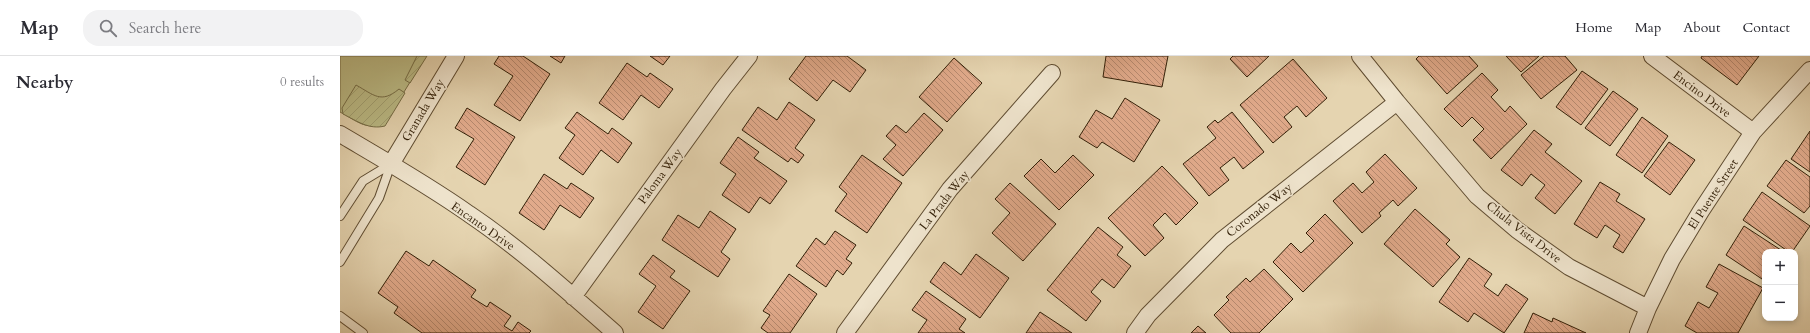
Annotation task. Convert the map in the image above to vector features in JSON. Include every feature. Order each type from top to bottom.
[{"type":"street","name":"Granada Way","points":[[391,164],[456,56]]},
{"type":"street","name":"Paloma Way","points":[[573,296],[723,89],[749,56]]},
{"type":"street","name":"Chula Vista Drive","points":[[1360,56],[1477,196],[1517,230],[1569,267],[1648,308]]},
{"type":"street","name":"Encino Drive","points":[[1652,56],[1753,132]]},
{"type":"street","name":"El Puente Street","points":[[1638,333],[1648,308],[1672,259],[1701,211],[1753,132],[1810,70]]},
{"type":"street","name":"La Prada Way","points":[[845,333],[950,189],[1052,73]]},
{"type":"street","name":"Coronado Way","points":[[1135,333],[1148,315],[1222,240],[1397,102]]},
{"type":"street","name":"Encanto Drive","points":[[340,134],[470,214],[522,253],[615,333]]},
{"type":"lane","points":[[340,216],[363,181],[391,164]]},
{"type":"lane","points":[[340,262],[379,198],[391,164]]},
{"type":"lane","points":[[340,316],[363,333]]},
{"type":"green space","points":[[340,56],[426,56],[385,123],[372,126],[357,122],[340,112]]},
{"type":"green space","points":[[417,56],[427,56],[410,83],[405,80]]},
{"type":"green space","points":[[356,85],[373,95],[382,97],[393,94],[399,89],[405,93],[385,126],[368,126],[343,114],[342,108]]},
{"type":"building","points":[[499,56],[523,56],[550,74],[520,121],[494,105],[513,76],[494,64]]},
{"type":"building","points":[[550,56],[565,56],[561,63]]},
{"type":"building","points":[[650,56],[670,56],[663,65]]},
{"type":"building","points":[[806,56],[847,56],[866,70],[850,92],[833,80],[817,101],[789,79]]},
{"type":"building","points":[[1106,56],[1168,56],[1162,87],[1103,77]]},
{"type":"building","points":[[1233,56],[1269,56],[1247,77],[1230,59]]},
{"type":"building","points":[[1419,56],[1469,56],[1478,66],[1447,94],[1416,59]]},
{"type":"building","points":[[1506,56],[1539,56],[1521,72]]},
{"type":"building","points":[[1544,56],[1565,56],[1577,70],[1541,99],[1521,75]]},
{"type":"building","points":[[1702,56],[1759,56],[1737,85],[1701,58]]},
{"type":"building","points":[[954,58],[982,83],[947,122],[919,97]]},
{"type":"building","points":[[1293,59],[1327,98],[1306,117],[1297,106],[1284,117],[1292,127],[1273,143],[1240,105]]},
{"type":"building","points":[[627,63],[647,77],[650,73],[673,89],[659,108],[641,95],[623,120],[599,103]]},
{"type":"building","points":[[1582,71],[1608,89],[1581,125],[1556,107]]},
{"type":"building","points":[[1482,73],[1498,90],[1491,97],[1505,112],[1510,106],[1527,124],[1491,159],[1473,140],[1484,129],[1472,117],[1462,127],[1444,109]]},
{"type":"building","points":[[1613,91],[1638,109],[1610,146],[1585,128]]},
{"type":"building","points":[[1125,98],[1160,120],[1134,162],[1102,142],[1097,148],[1079,137],[1096,110],[1112,119]]},
{"type":"building","points":[[789,102],[815,120],[795,148],[804,155],[798,163],[791,158],[788,162],[742,130],[758,107],[777,120]]},
{"type":"building","points":[[467,108],[515,137],[485,185],[456,167],[474,139],[455,128]]},
{"type":"building","points":[[577,112],[608,134],[612,128],[632,143],[618,163],[601,150],[583,175],[559,158],[575,135],[565,128]]},
{"type":"building","points":[[1232,112],[1264,152],[1243,169],[1234,157],[1220,168],[1229,180],[1209,196],[1183,164],[1216,138],[1207,127],[1215,120],[1218,123]]},
{"type":"building","points":[[924,113],[943,130],[903,176],[883,159],[896,145],[886,136],[896,125],[906,133]]},
{"type":"building","points":[[1642,117],[1668,136],[1642,173],[1616,155]]},
{"type":"building","points":[[1534,130],[1552,144],[1545,152],[1582,181],[1555,214],[1535,198],[1545,185],[1531,174],[1522,186],[1501,170]]},
{"type":"building","points":[[1810,131],[1810,172],[1791,159]]},
{"type":"building","points":[[738,137],[759,152],[754,158],[787,181],[770,204],[760,197],[749,213],[722,195],[736,174],[720,163]]},
{"type":"building","points":[[1669,142],[1695,160],[1670,195],[1644,176]]},
{"type":"building","points":[[1385,154],[1417,188],[1398,206],[1393,200],[1379,213],[1381,216],[1362,233],[1333,201],[1353,183],[1362,193],[1374,182],[1366,172]]},
{"type":"building","points":[[862,155],[902,183],[867,233],[835,211],[847,194],[839,187]]},
{"type":"building","points":[[1073,155],[1094,175],[1059,210],[1024,176],[1041,159],[1055,173]]},
{"type":"building","points":[[1786,160],[1810,177],[1810,206],[1804,213],[1767,186]]},
{"type":"building","points":[[1162,166],[1198,203],[1176,225],[1165,213],[1153,225],[1164,238],[1145,256],[1108,218]]},
{"type":"building","points":[[544,174],[567,189],[571,183],[594,198],[580,218],[560,205],[544,230],[519,213]]},
{"type":"building","points":[[1600,182],[1620,194],[1616,201],[1645,219],[1623,253],[1613,247],[1620,235],[1605,225],[1597,238],[1574,224]]},
{"type":"building","points":[[1010,183],[1056,224],[1023,261],[992,233],[1010,213],[995,199]]},
{"type":"building","points":[[1762,192],[1810,226],[1794,249],[1785,249],[1743,220]]},
{"type":"building","points":[[1415,209],[1450,240],[1446,244],[1460,257],[1433,287],[1384,244]]},
{"type":"building","points":[[710,211],[736,229],[721,252],[730,259],[718,277],[662,240],[678,215],[699,228]]},
{"type":"building","points":[[1325,214],[1353,243],[1303,292],[1273,262],[1291,243],[1301,253],[1314,241],[1306,233]]},
{"type":"building","points":[[1744,226],[1779,249],[1762,249],[1762,279],[1726,255]]},
{"type":"building","points":[[1098,227],[1123,247],[1117,255],[1131,266],[1114,288],[1102,279],[1091,292],[1101,301],[1086,321],[1047,290]]},
{"type":"building","points":[[835,231],[856,245],[846,259],[852,263],[843,275],[837,270],[826,287],[796,266],[816,238],[825,245]]},
{"type":"building","points":[[406,251],[429,266],[433,260],[476,290],[471,297],[487,307],[490,302],[511,316],[504,326],[512,331],[518,322],[531,331],[529,333],[422,333],[394,313],[398,307],[378,293]]},
{"type":"building","points":[[976,254],[1009,278],[980,318],[930,282],[944,262],[961,275]]},
{"type":"building","points":[[653,255],[675,271],[670,277],[690,291],[663,329],[638,312],[656,286],[639,274]]},
{"type":"building","points":[[1469,258],[1492,274],[1484,286],[1498,296],[1506,284],[1528,299],[1504,333],[1474,313],[1468,322],[1439,302]]},
{"type":"building","points":[[1719,264],[1762,287],[1762,290],[1738,333],[1697,333],[1685,326],[1698,302],[1709,308],[1718,293],[1706,287]]},
{"type":"building","points":[[1264,269],[1293,299],[1259,333],[1231,333],[1214,315],[1229,300],[1226,297],[1246,278],[1250,282]]},
{"type":"building","points":[[789,274],[817,294],[790,333],[768,333],[761,328],[770,315],[763,311]]},
{"type":"building","points":[[926,291],[966,319],[959,329],[965,333],[918,333],[927,320],[912,310]]},
{"type":"building","points":[[1040,312],[1072,333],[1026,333]]},
{"type":"building","points":[[1533,313],[1552,322],[1553,318],[1586,333],[1524,333]]},
{"type":"building","points":[[1198,326],[1206,333],[1191,333]]}]
